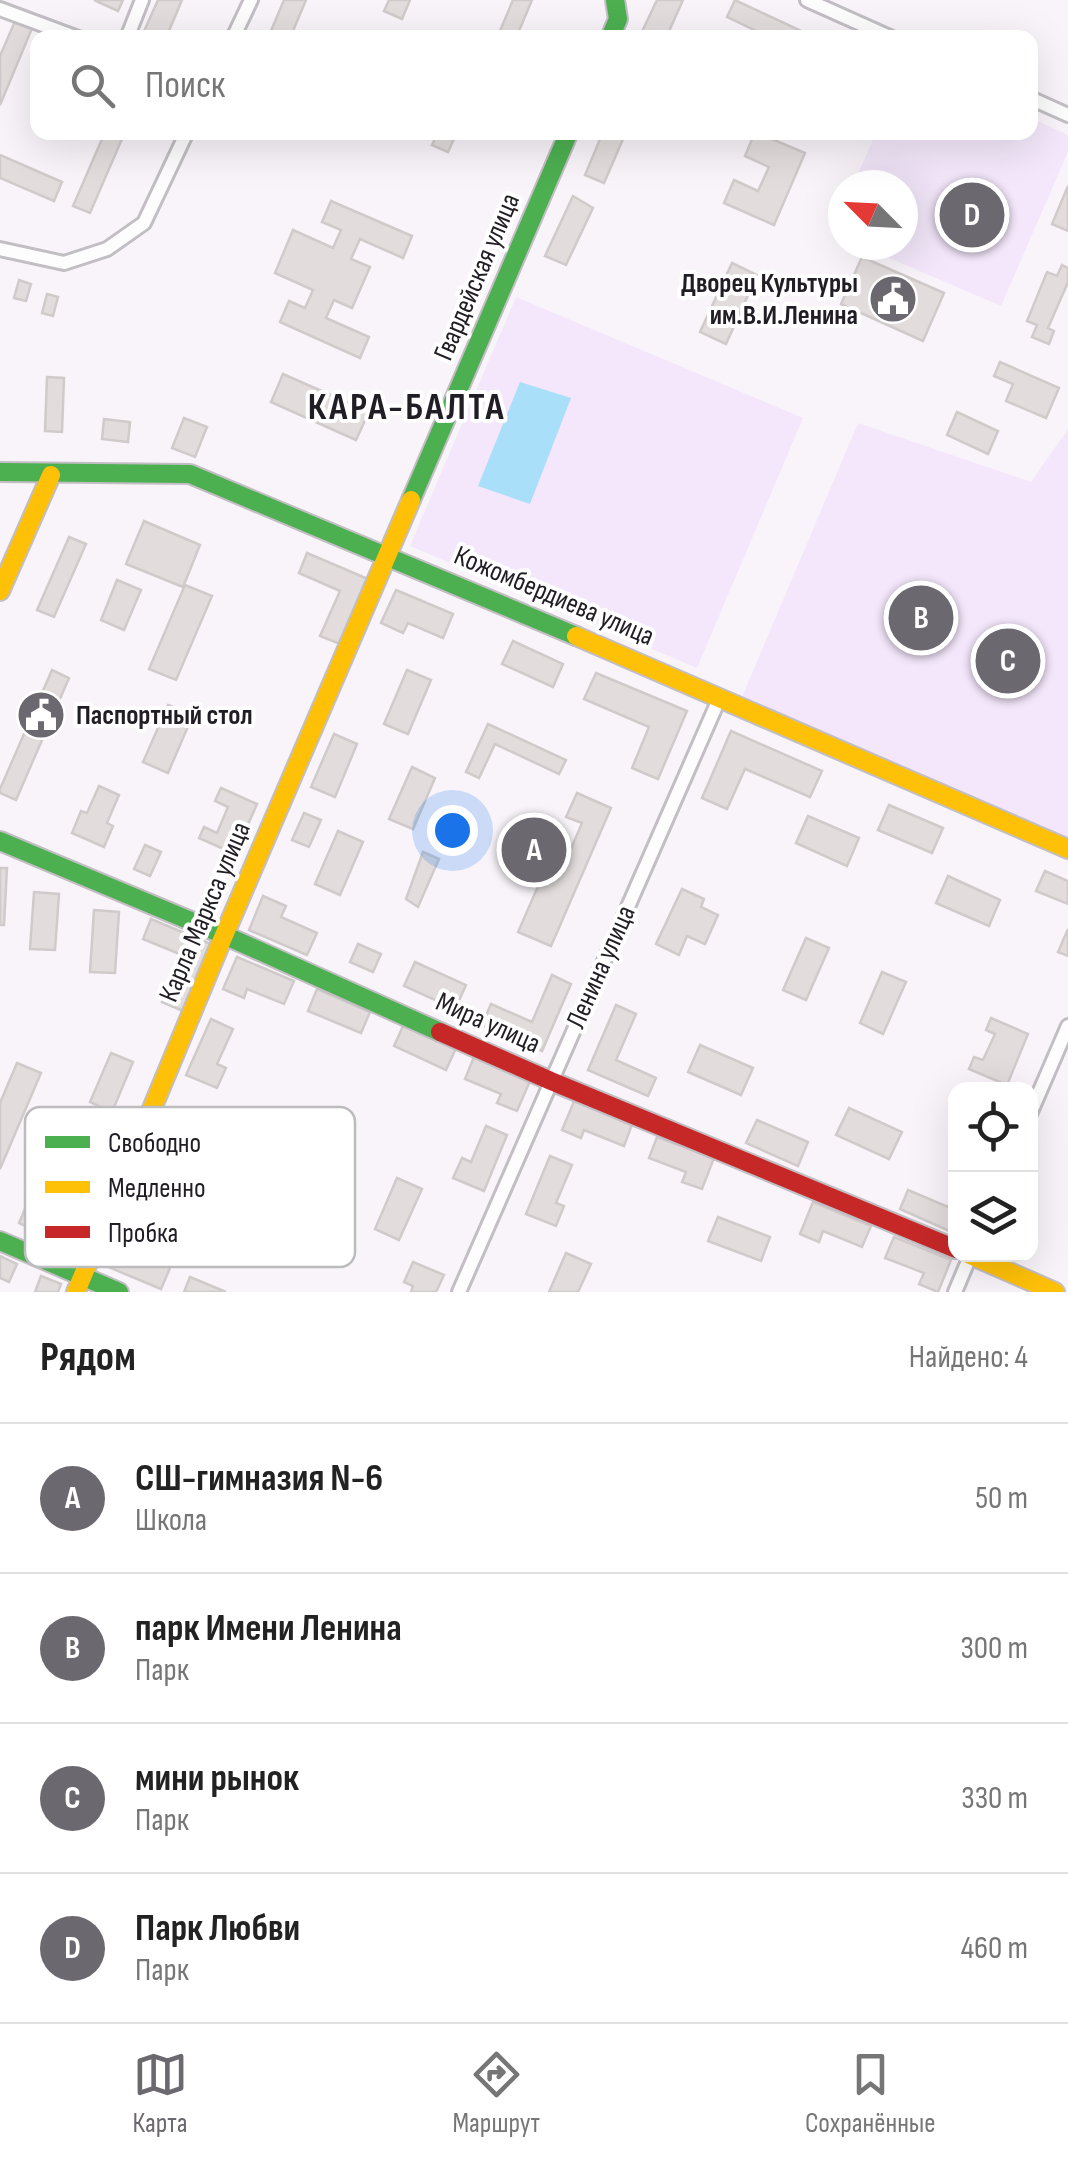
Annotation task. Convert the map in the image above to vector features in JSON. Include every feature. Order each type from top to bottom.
[{"type":"street","points":[[130,30],[142,0]]},
{"type":"street","points":[[237,30],[251,0]]},
{"type":"street","points":[[613,30],[618,19],[616,0]]},
{"type":"street","points":[[806,0],[874,30]]},
{"type":"street","points":[[0,9],[56,30]]},
{"type":"street","points":[[1038,101],[1068,114]]},
{"type":"street","points":[[0,249],[64,263],[107,249],[144,224],[183,140]]},
{"type":"street","name":"Гвардейская улица","points":[[387,554],[566,140]]},
{"type":"street","name":"Кожомбердиева улица","points":[[0,472],[190,474],[387,554],[1068,849]]},
{"type":"street","points":[[0,592],[51,475]]},
{"type":"street","name":"Карла Маркса улица","points":[[153,1107],[387,554]]},
{"type":"street","name":"Ленина улица","points":[[458,1292],[720,697]]},
{"type":"street","name":"Мира улица","points":[[0,841],[551,1081],[948,1246]]},
{"type":"street","points":[[1038,1095],[1068,1026]]},
{"type":"street","points":[[0,1241],[25,1254]]},
{"type":"street","points":[[954,1292],[967,1262]]},
{"type":"street","points":[[986,1262],[1055,1292]]},
{"type":"street","points":[[48,1267],[80,1284],[119,1292]]},
{"type":"shaded area","points":[[1038,121],[1068,135],[1068,152],[1001,306],[894,260],[918,260],[918,170],[860,170],[873,140],[1038,140]]},
{"type":"shaded area","points":[[516,297],[803,418],[697,668],[410,546]]},
{"type":"shaded area","points":[[858,423],[1031,482],[1068,429],[1068,837],[742,697]]},
{"type":"water","points":[[520,382],[571,398],[530,504],[478,486]]},
{"type":"building","points":[[94,0],[123,0],[118,11]]},
{"type":"building","points":[[158,0],[182,0],[169,30],[145,30]]},
{"type":"building","points":[[284,0],[306,0],[293,30],[271,30]]},
{"type":"building","points":[[389,0],[410,0],[402,19],[384,11]]},
{"type":"building","points":[[513,0],[532,0],[519,30],[500,30]]},
{"type":"building","points":[[657,0],[683,0],[670,30],[643,30]]},
{"type":"building","points":[[735,0],[799,30],[754,30],[727,17]]},
{"type":"building","points":[[16,19],[33,26],[0,105],[0,56]]},
{"type":"building","points":[[102,140],[122,140],[90,213],[73,206]]},
{"type":"building","points":[[434,140],[453,140],[448,152],[432,145]]},
{"type":"building","points":[[600,140],[623,140],[604,183],[585,175]]},
{"type":"building","points":[[752,140],[774,140],[805,153],[774,225],[724,203],[734,180],[758,191],[769,167],[745,156]]},
{"type":"building","points":[[0,155],[62,182],[54,201],[0,178]]},
{"type":"building","points":[[1068,186],[1068,231],[1052,224]]},
{"type":"building","points":[[573,196],[593,208],[566,265],[545,256]]},
{"type":"building","points":[[331,201],[412,236],[403,258],[360,239],[351,259],[370,267],[352,308],[334,300],[326,318],[369,337],[360,358],[280,322],[289,301],[305,308],[313,290],[275,273],[293,230],[333,248],[341,230],[322,222]]},
{"type":"building","name":"Дворец Культуры им.В.И.Ленина","points":[[861,260],[869,260],[944,293],[923,341],[841,304]]},
{"type":"building","points":[[732,263],[757,275],[726,344],[700,332]]},
{"type":"building","points":[[1062,265],[1068,268],[1068,282],[1048,328],[1054,331],[1049,344],[1032,337],[1037,325],[1027,321],[1047,272],[1057,276]]},
{"type":"building","points":[[19,280],[31,284],[26,301],[14,298]]},
{"type":"building","points":[[47,294],[58,297],[53,316],[42,313]]},
{"type":"building","points":[[1000,362],[1059,388],[1046,418],[1006,401],[1013,384],[994,376]]},
{"type":"building","points":[[283,374],[369,412],[356,440],[271,402]]},
{"type":"building","points":[[47,377],[64,378],[62,432],[45,431]]},
{"type":"building","points":[[957,412],[998,431],[988,454],[947,435]]},
{"type":"building","points":[[184,418],[207,427],[195,457],[172,448]]},
{"type":"building","points":[[104,419],[130,422],[128,442],[102,439]]},
{"type":"building","points":[[144,521],[200,545],[183,587],[126,564]]},
{"type":"building","points":[[69,537],[86,544],[54,617],[37,610]]},
{"type":"building","points":[[307,553],[368,579],[340,644],[320,636],[340,591],[299,573]]},
{"type":"building","points":[[117,580],[141,590],[124,630],[101,620]]},
{"type":"building","points":[[185,585],[212,596],[176,680],[149,669]]},
{"type":"building","points":[[396,590],[453,614],[443,638],[408,623],[403,633],[381,623]]},
{"type":"building","points":[[513,641],[563,664],[553,687],[502,664]]},
{"type":"building","points":[[52,670],[69,678],[16,800],[0,793],[0,789]]},
{"type":"building","points":[[407,670],[431,680],[408,734],[384,724]]},
{"type":"building","points":[[596,673],[687,711],[658,779],[632,768],[649,727],[584,699]]},
{"type":"building","points":[[168,705],[193,715],[168,773],[143,762]]},
{"type":"building","points":[[488,724],[566,760],[559,774],[495,744],[479,778],[466,772]]},
{"type":"building","points":[[731,731],[822,771],[810,797],[745,769],[727,809],[702,798]]},
{"type":"building","points":[[334,734],[357,744],[335,797],[311,787]]},
{"type":"building","points":[[412,767],[435,778],[413,829],[389,819]]},
{"type":"building","points":[[99,786],[119,795],[107,823],[113,826],[104,847],[72,833],[81,811],[87,813]]},
{"type":"building","points":[[221,788],[257,804],[235,854],[199,838],[204,827],[217,833],[228,807],[215,801]]},
{"type":"building","points":[[577,793],[611,808],[551,946],[518,932],[554,850],[568,856],[582,823],[566,817]]},
{"type":"building","points":[[889,805],[943,828],[932,853],[878,830]]},
{"type":"building","points":[[304,813],[321,820],[309,847],[292,840]]},
{"type":"building","points":[[808,816],[859,838],[847,866],[796,843]]},
{"type":"building","points":[[338,831],[363,842],[340,895],[315,884]]},
{"type":"building","points":[[145,845],[161,852],[150,876],[134,869]]},
{"type":"building","points":[[423,852],[439,859],[418,907],[406,899]]},
{"type":"building","points":[[0,868],[7,868],[4,925],[0,925]]},
{"type":"building","points":[[1045,871],[1068,881],[1068,904],[1036,891]]},
{"type":"building","points":[[948,876],[1000,900],[989,926],[936,903]]},
{"type":"building","points":[[682,889],[704,899],[701,907],[718,915],[705,944],[687,936],[679,955],[656,944]]},
{"type":"building","points":[[34,892],[59,894],[55,950],[30,949]]},
{"type":"building","points":[[263,896],[286,906],[281,917],[317,933],[307,955],[249,930]]},
{"type":"building","points":[[94,910],[119,912],[115,973],[90,972]]},
{"type":"building","points":[[151,919],[211,944],[183,1011],[162,1002],[182,955],[143,939]]},
{"type":"building","points":[[1068,929],[1068,956],[1058,952]]},
{"type":"building","points":[[806,938],[829,948],[806,1000],[783,990]]},
{"type":"building","points":[[358,944],[381,954],[373,972],[350,962]]},
{"type":"building","points":[[237,957],[294,981],[284,1004],[247,989],[244,998],[223,989]]},
{"type":"building","points":[[415,962],[466,985],[455,1009],[404,986]]},
{"type":"building","points":[[882,972],[906,982],[883,1034],[860,1023]]},
{"type":"building","points":[[552,975],[571,984],[542,1051],[482,1025],[491,1004],[532,1022]]},
{"type":"building","points":[[317,989],[370,1012],[361,1033],[308,1011]]},
{"type":"building","points":[[616,1005],[636,1014],[616,1060],[656,1078],[648,1096],[588,1070]]},
{"type":"building","points":[[991,1018],[1028,1034],[1008,1082],[969,1069],[974,1057],[983,1060],[995,1034],[986,1030]]},
{"type":"building","points":[[211,1019],[233,1029],[217,1064],[226,1068],[217,1088],[186,1075]]},
{"type":"building","points":[[404,1024],[456,1048],[446,1070],[394,1046]]},
{"type":"building","points":[[700,1045],[753,1068],[741,1095],[688,1072]]},
{"type":"building","points":[[111,1053],[133,1062],[114,1107],[90,1102]]},
{"type":"building","points":[[474,1057],[530,1081],[517,1111],[497,1103],[501,1094],[465,1079]]},
{"type":"building","points":[[17,1063],[41,1073],[0,1169],[0,1103]]},
{"type":"building","points":[[575,1099],[633,1122],[624,1146],[584,1130],[581,1138],[562,1130]]},
{"type":"building","points":[[849,1108],[902,1132],[889,1159],[836,1135]]},
{"type":"building","points":[[757,1120],[808,1142],[798,1166],[746,1143]]},
{"type":"building","points":[[486,1126],[507,1135],[484,1191],[453,1178],[462,1158],[471,1162]]},
{"type":"building","points":[[657,1137],[714,1158],[702,1189],[682,1182],[686,1172],[649,1158]]},
{"type":"building","points":[[550,1156],[572,1165],[556,1203],[564,1206],[556,1226],[526,1214]]},
{"type":"building","points":[[397,1178],[422,1189],[399,1240],[375,1229]]},
{"type":"building","points":[[908,1190],[948,1207],[948,1230],[900,1209]]},
{"type":"building","points":[[813,1202],[871,1226],[862,1247],[823,1231],[819,1242],[800,1234]]},
{"type":"building","points":[[718,1217],[770,1237],[761,1261],[708,1241]]},
{"type":"building","points":[[894,1237],[950,1262],[938,1292],[919,1284],[924,1273],[885,1258]]},
{"type":"building","points":[[566,1253],[591,1264],[578,1292],[549,1292]]},
{"type":"building","points":[[0,1256],[17,1264],[9,1282],[0,1278]]},
{"type":"building","points":[[413,1262],[444,1275],[436,1292],[411,1292],[413,1286],[404,1282]]},
{"type":"building","points":[[108,1267],[170,1268],[161,1289]]},
{"type":"building","points":[[41,1276],[61,1284],[58,1292],[35,1292]]},
{"type":"building","points":[[190,1277],[226,1292],[184,1292]]},
{"type":"traffic: fast","points":[[613,30],[618,19],[615,0]]},
{"type":"traffic: fast","points":[[411,500],[566,140]]},
{"type":"traffic: fast","points":[[0,472],[190,474],[576,636]]},
{"type":"traffic: fast","points":[[0,841],[440,1032]]},
{"type":"traffic: fast","points":[[0,1241],[25,1252]]},
{"type":"traffic: fast","points":[[61,1267],[119,1292]]},
{"type":"traffic: slow","points":[[0,591],[51,475]]},
{"type":"traffic: slow","points":[[153,1107],[411,500]]},
{"type":"traffic: slow","points":[[576,636],[1068,849]]},
{"type":"traffic: slow","points":[[986,1262],[1055,1292]]},
{"type":"traffic: slow","points":[[76,1292],[86,1267]]},
{"type":"traffic: jam","points":[[440,1032],[948,1246]]},
{"type":"place","name":"Парк Любви","points":[[972,215]]},
{"type":"place","name":"Дворец Культуры им.В.И.Ленина","points":[[893,299]]},
{"type":"place","name":"парк Имени Ленина","points":[[921,618]]},
{"type":"place","name":"мини рынок","points":[[1008,661]]},
{"type":"place","name":"Паспортный стол","points":[[41,715]]},
{"type":"place","name":"СШ-гимназия N-6","points":[[534,850]]},
{"type":"district","name":"КАРА-БАЛТА","points":[[407,407]]}]
